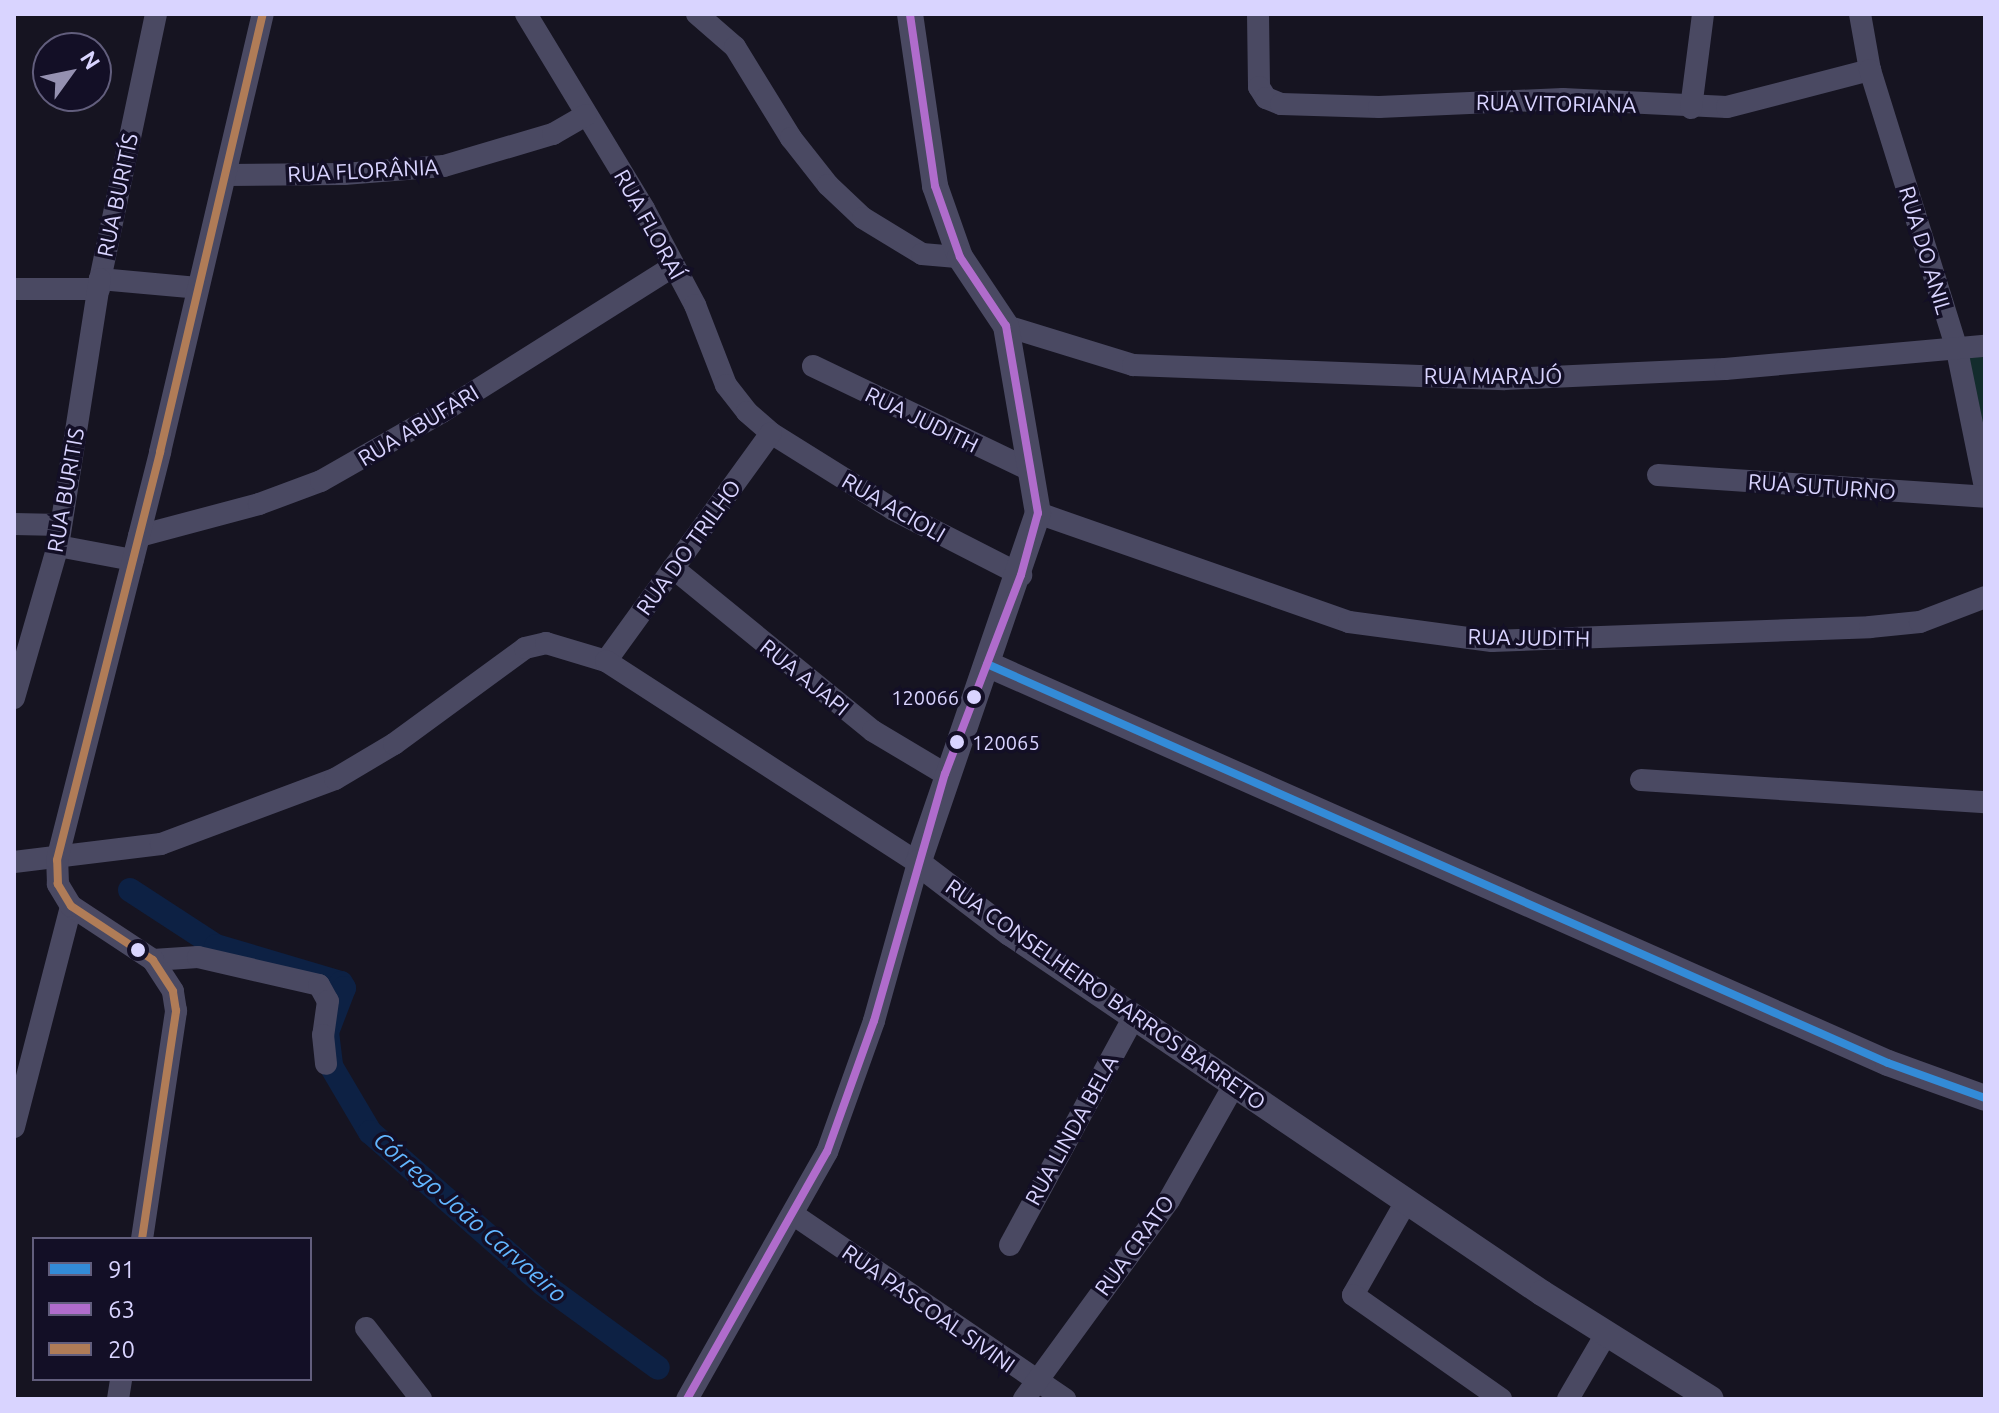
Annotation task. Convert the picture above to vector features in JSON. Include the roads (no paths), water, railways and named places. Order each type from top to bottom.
[{"type":"street","name":"RUA BURITÍS","points":[[156,14],[100,284],[198,288]]},
{"type":"street","points":[[142,1237],[176,1011],[169,982],[153,960],[71,906],[58,884],[57,860],[139,536],[263,14]]},
{"type":"street","name":"RUA FLORAÍ","points":[[526,14],[674,266],[726,385],[771,433]]},
{"type":"street","points":[[697,14],[735,47],[791,138],[828,185],[863,218],[922,254],[960,257]]},
{"type":"street","points":[[696,1396],[827,1152],[861,1060],[945,774],[1021,575],[1038,513],[1006,326],[960,257],[935,186],[910,14]]},
{"type":"street","name":"RUA VITORIANA","points":[[1258,14],[1256,72],[1266,98],[1281,104],[1379,107],[1550,99],[1691,108],[1758,101],[1870,70]]},
{"type":"street","points":[[1691,108],[1703,14]]},
{"type":"street","name":"RUA DO ANIL","points":[[1860,14],[1870,70],[1957,350],[1985,488]]},
{"type":"street","name":"RUA FLORÂNIA","points":[[226,175],[344,174],[444,166],[553,134],[586,115]]},
{"type":"street","name":"RUA ABUFARI","points":[[139,536],[259,504],[321,481],[428,421],[674,266]]},
{"type":"street","points":[[14,289],[100,284]]},
{"type":"street","name":"RUA BURITIS","points":[[14,698],[60,535],[100,284]]},
{"type":"street","name":"RUA MARAJÓ","points":[[1006,326],[1133,365],[1505,379],[1725,369],[1985,346]]},
{"type":"street","name":"RUA JUDITH","points":[[813,366],[1032,471]]},
{"type":"street","name":"RUA DO TRILHO","points":[[606,661],[771,433]]},
{"type":"street","name":"RUA ACIOLI","points":[[771,433],[894,510],[1021,575]]},
{"type":"street","name":"RUA SUTURNO","points":[[1658,475],[1985,497]]},
{"type":"street","name":"RUA JUDITH","points":[[1038,513],[1349,622],[1492,641],[1870,627],[1920,622],[1985,597]]},
{"type":"street","points":[[14,524],[60,535],[133,560]]},
{"type":"street","name":"RUA AJAPI","points":[[673,568],[873,731],[945,774]]},
{"type":"street","name":"RUA CONSELHEIRO BARROS BARRETO","points":[[14,862],[57,860],[161,844],[335,779],[394,744],[525,648],[546,643],[606,661],[918,863],[1234,1085],[1606,1334],[1711,1399]]},
{"type":"street","points":[[987,664],[1888,1063],[1985,1098]]},
{"type":"street","points":[[1641,780],[1985,802]]},
{"type":"street","points":[[14,1127],[71,906]]},
{"type":"street","points":[[153,960],[198,957],[309,982],[325,991],[326,1064]]},
{"type":"street","name":"RUA LINDA BELA","points":[[1010,1245],[1134,1017]]},
{"type":"street","name":"RUA CRATO","points":[[1029,1390],[1169,1200],[1234,1085]]},
{"type":"street","points":[[1407,1200],[1353,1295],[1501,1399]]},
{"type":"street","name":"RUA PASCOAL SIVINI","points":[[794,1215],[1029,1390],[1065,1399]]},
{"type":"street","points":[[366,1328],[421,1399]]},
{"type":"street","points":[[1568,1399],[1606,1334]]},
{"type":"waterway","name":"Córrego João Carvoeiro","points":[[130,890],[216,946],[341,983],[344,988],[327,1032],[331,1066],[370,1132],[543,1284],[658,1368]]},
{"type":"place","name":"120066","points":[[974,697]]},
{"type":"place","name":"120065","points":[[957,742]]}]
